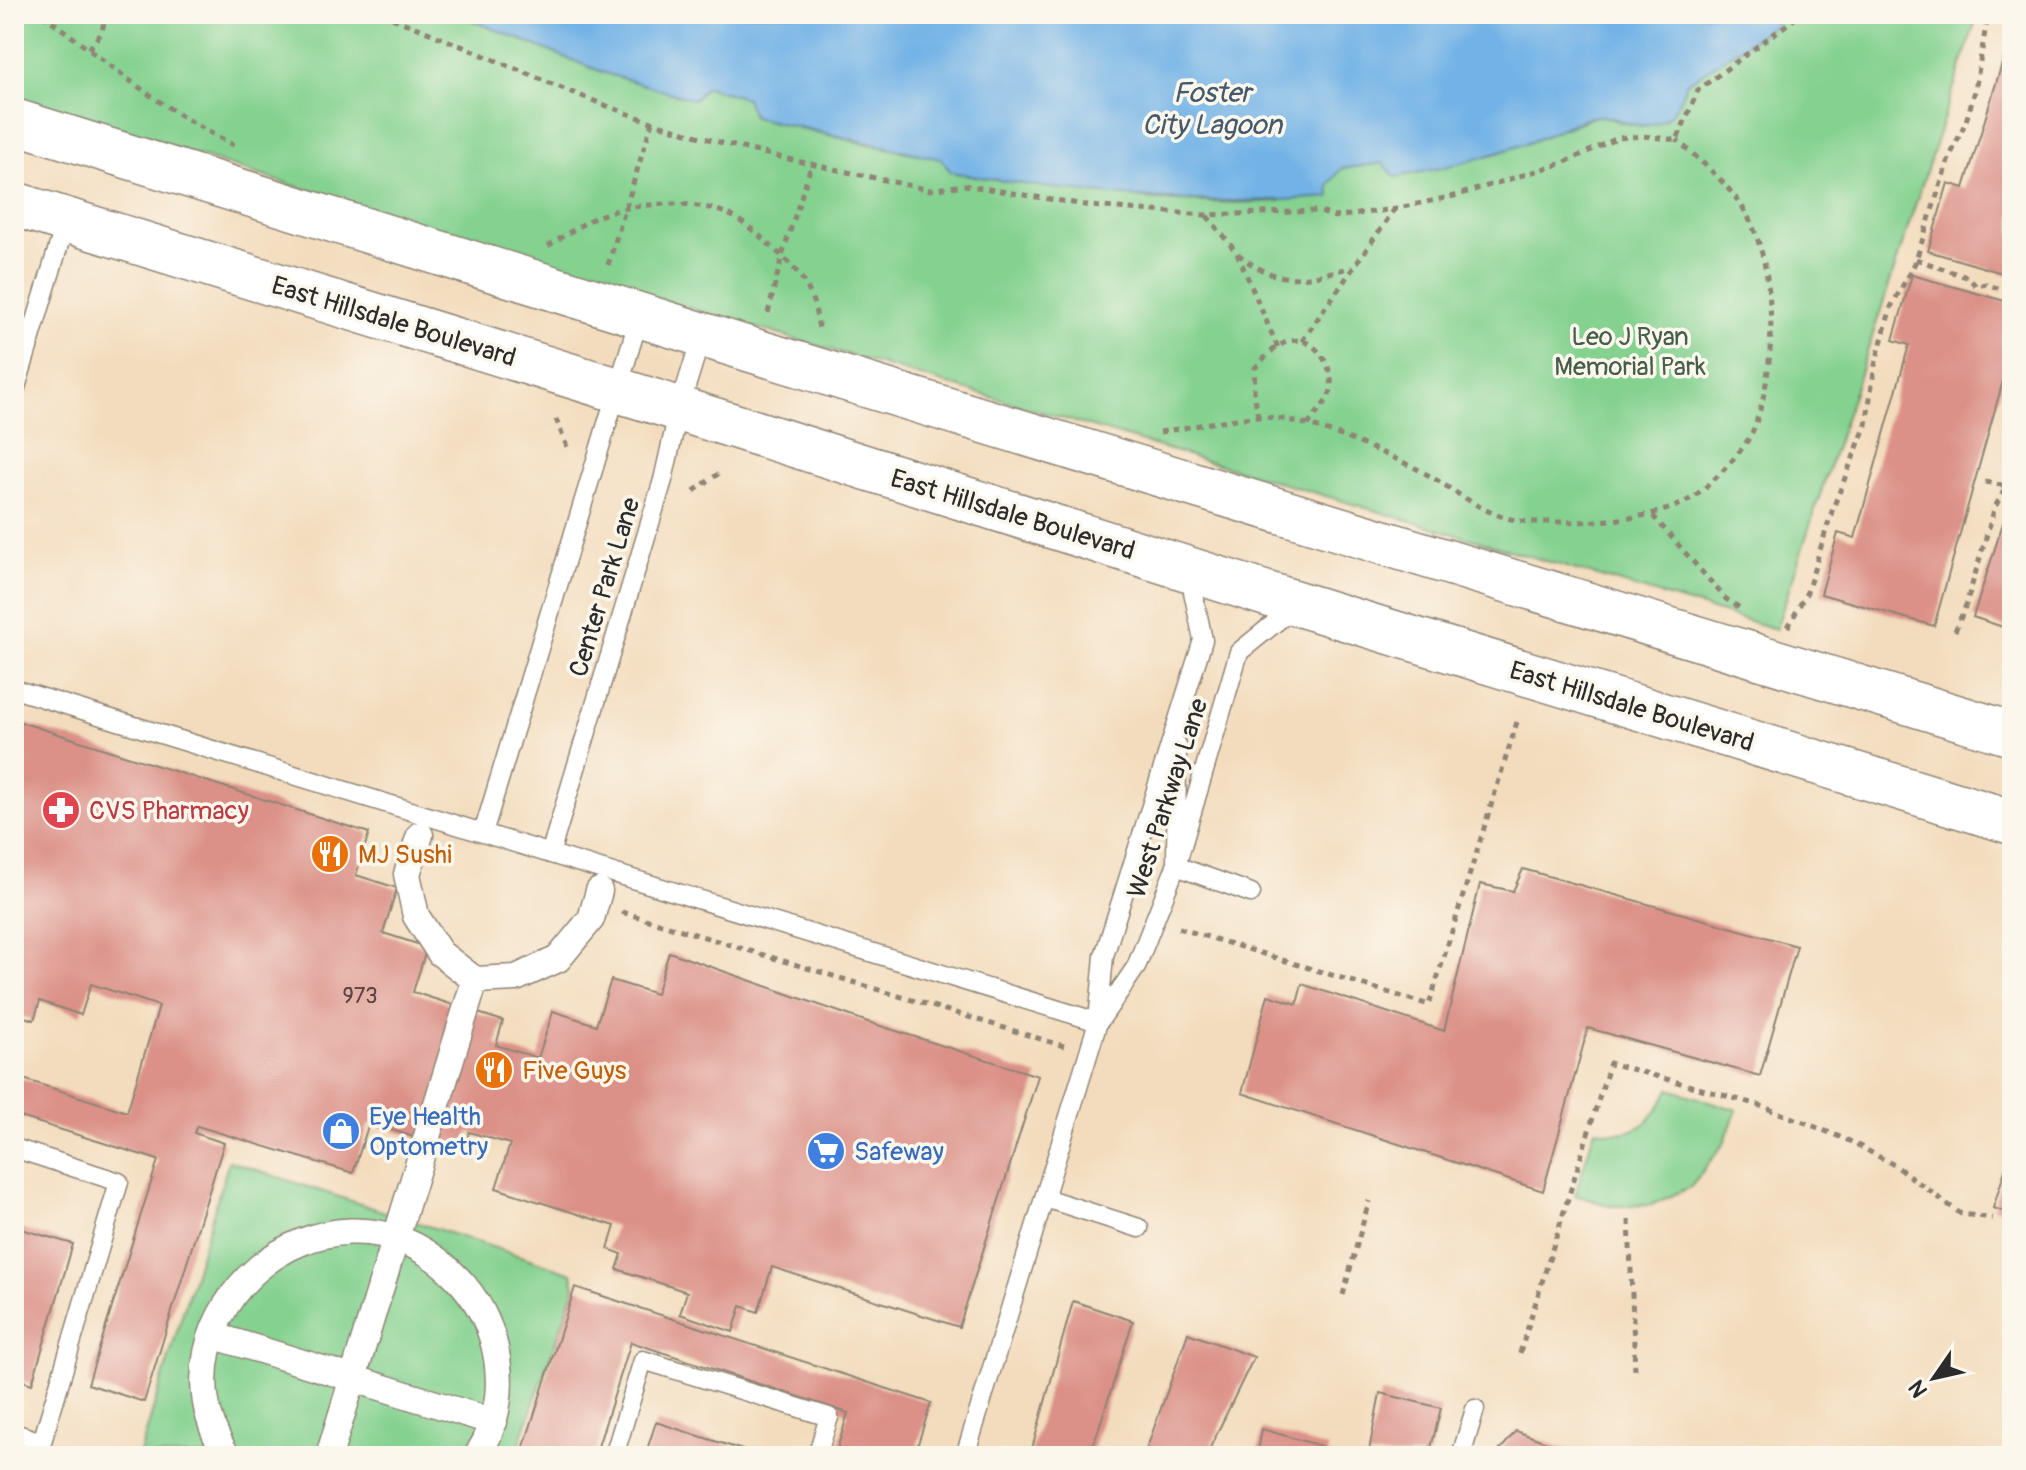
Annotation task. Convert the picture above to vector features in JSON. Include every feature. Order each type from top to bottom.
[{"type":"main road","points":[[14,121],[2012,734]]},
{"type":"main road","name":"East Hillsdale Boulevard","points":[[14,204],[1299,604],[2012,822]]},
{"type":"street","points":[[420,835],[407,874],[416,916],[440,953],[475,980],[516,978],[558,959],[591,919],[597,898]]},
{"type":"street","points":[[329,1456],[475,980]]},
{"type":"street","points":[[227,1456],[217,1437],[207,1403],[206,1370],[212,1335],[220,1315],[241,1283],[268,1258],[302,1240],[336,1232],[396,1238],[436,1258],[465,1285],[488,1322],[499,1361],[494,1422],[477,1456]]},
{"type":"street","points":[[212,1335],[494,1422]]},
{"type":"lane","points":[[15,390],[66,220]]},
{"type":"lane","name":"Center Park Lane","points":[[483,833],[640,315]]},
{"type":"lane","name":"Center Park Lane","points":[[550,854],[663,480],[679,409],[702,334]]},
{"type":"lane","name":"West Parkway Lane","points":[[965,1456],[1098,1022],[1104,956],[1203,640],[1188,569]]},
{"type":"lane","name":"West Parkway Lane","points":[[1098,1022],[1136,967],[1176,866],[1239,652],[1299,604]]},
{"type":"lane","points":[[14,689],[1098,1022]]},
{"type":"lane","points":[[1177,725],[1176,866],[1251,893]]},
{"type":"lane","points":[[14,1148],[119,1182],[42,1442],[14,1433]]},
{"type":"lane","points":[[1045,1198],[1139,1228]]},
{"type":"lane","points":[[614,1456],[643,1360],[829,1417],[817,1456]]},
{"type":"lane","points":[[1461,1456],[1475,1409]]},
{"type":"path","points":[[42,14],[162,105],[239,148]]},
{"type":"path","points":[[89,49],[102,31],[106,14]]},
{"type":"path","points":[[381,14],[652,122],[725,143],[930,190],[964,185],[1091,206],[1206,215],[1318,211],[1335,217],[1454,196],[1563,163],[1618,138],[1643,136],[1677,140],[1706,165],[1746,214],[1766,270],[1772,334],[1754,430],[1729,463],[1688,501],[1653,516],[1532,523],[1480,510],[1420,470],[1308,425],[1258,417],[1158,432]]},
{"type":"path","points":[[1677,140],[1698,90],[1801,14]]},
{"type":"path","points":[[1784,635],[1807,592],[1833,508],[1866,425],[1875,365],[1891,307],[1916,259],[1948,161],[1970,106],[1988,14]]},
{"type":"path","points":[[608,265],[652,122]]},
{"type":"path","points":[[768,313],[782,256],[812,163]]},
{"type":"path","points":[[548,246],[593,219],[654,204],[694,206],[728,214],[756,233],[804,280],[814,298],[819,329]]},
{"type":"path","points":[[1302,341],[1394,209]]},
{"type":"path","points":[[1206,215],[1237,253],[1257,269],[1278,277],[1312,278],[1352,266]]},
{"type":"path","points":[[533,241],[563,251]]},
{"type":"path","points":[[1237,253],[1278,348]]},
{"type":"path","points":[[1916,259],[1969,278],[1976,286],[1986,284],[2012,293]]},
{"type":"path","points":[[593,260],[623,269]]},
{"type":"path","points":[[753,308],[780,317]]},
{"type":"path","points":[[806,325],[834,334]]},
{"type":"path","points":[[1258,417],[1254,391],[1255,368],[1291,340],[1302,341],[1317,349],[1331,370],[1330,393],[1308,425]]},
{"type":"path","points":[[556,419],[567,447]]},
{"type":"path","points":[[694,491],[718,474]]},
{"type":"path","points":[[1955,631],[1966,605],[1995,507],[2009,487],[2012,476]]},
{"type":"path","points":[[1985,482],[2009,487]]},
{"type":"path","points":[[1653,516],[1726,599],[1748,613]]},
{"type":"path","points":[[1179,928],[1429,1005],[1517,722]]},
{"type":"path","points":[[597,898],[1058,1044]]},
{"type":"path","points":[[1520,1353],[1610,1063],[1758,1105],[1806,1123],[1852,1142],[1896,1166],[1961,1214],[1993,1218]]},
{"type":"path","points":[[1343,1295],[1369,1201]]},
{"type":"path","points":[[1629,1220],[1635,1371]]},
{"type":"green space","name":"Leo J Ryan Memorial Park","points":[[14,14],[456,14],[605,73],[706,87],[747,98],[753,117],[866,144],[1153,200],[1236,203],[1280,201],[1329,185],[1340,169],[1382,163],[1396,177],[1483,157],[1598,115],[1642,126],[1670,115],[1680,101],[1686,84],[1791,14],[1978,14],[1776,629],[544,265],[14,97]]},
{"type":"green space","points":[[1669,1089],[1737,1110],[1724,1143],[1691,1187],[1651,1205],[1611,1206],[1575,1195],[1595,1129],[1621,1133],[1641,1126],[1656,1111]]},
{"type":"green space","points":[[229,1161],[572,1273],[575,1287],[515,1456],[139,1456]]},
{"type":"water","name":"Foster City Lagoon","points":[[456,14],[1791,14],[1686,84],[1673,112],[1658,123],[1641,125],[1604,116],[1591,117],[1516,147],[1431,170],[1396,177],[1382,163],[1341,169],[1329,185],[1330,197],[1234,201],[1093,193],[951,172],[941,159],[753,117],[746,98],[706,87],[694,100],[605,73]]},
{"type":"building","points":[[2012,31],[2012,276],[1928,251],[1948,183],[1964,188]]},
{"type":"building","points":[[1912,275],[2012,303],[2012,349],[1934,626],[1821,594],[1838,533],[1855,538],[1909,345],[1893,340]]},
{"type":"building","points":[[2012,498],[2012,630],[1973,617]]},
{"type":"building","points":[[14,720],[369,833],[356,875],[397,888],[383,933],[427,947],[413,992],[503,1021],[496,1045],[538,1058],[553,1011],[596,1025],[611,980],[656,994],[669,952],[865,1021],[1038,1076],[959,1327],[772,1267],[758,1312],[741,1306],[733,1332],[680,1314],[687,1292],[617,1269],[622,1254],[608,1249],[615,1226],[496,1188],[510,1144],[469,1132],[463,1152],[369,1123],[353,1173],[197,1126],[194,1133],[224,1143],[144,1402],[88,1384],[158,1160],[14,1115],[14,1076],[127,1112],[159,1006],[91,984],[81,1015],[40,1001],[34,1020],[14,1014],[20,993],[14,991]]},
{"type":"building","points":[[1523,869],[1797,946],[1760,1076],[1588,1028],[1543,1191],[1242,1093],[1268,995],[1297,1004],[1302,984],[1444,1031],[1480,884],[1513,891]]},
{"type":"building","points":[[2012,1148],[2012,1214],[1993,1208]]},
{"type":"building","points":[[14,1227],[73,1244],[32,1384],[14,1378]]},
{"type":"building","points":[[575,1287],[931,1403],[914,1456],[835,1456],[848,1413],[631,1342],[595,1456],[521,1456]]},
{"type":"building","points":[[1073,1301],[1133,1321],[1090,1456],[1030,1456]]},
{"type":"building","points":[[1188,1333],[1254,1357],[1206,1456],[1144,1456]]},
{"type":"building","points":[[1380,1393],[1441,1408],[1429,1456],[1368,1456]]},
{"type":"building","points":[[656,1422],[758,1455],[758,1456],[645,1456]]},
{"type":"building","points":[[1262,1429],[1328,1448],[1327,1456],[1257,1456]]},
{"type":"building","points":[[1516,1431],[1568,1450],[1566,1456],[1495,1456]]},
{"type":"place","name":"CVS Pharmacy","points":[[61,810]]},
{"type":"place","name":"MJ Sushi","points":[[330,854]]},
{"type":"place","name":"Five Guys","points":[[494,1070]]},
{"type":"place","name":"Eye Health Optometry","points":[[341,1131]]},
{"type":"place","name":"Safeway","points":[[826,1151]]}]
